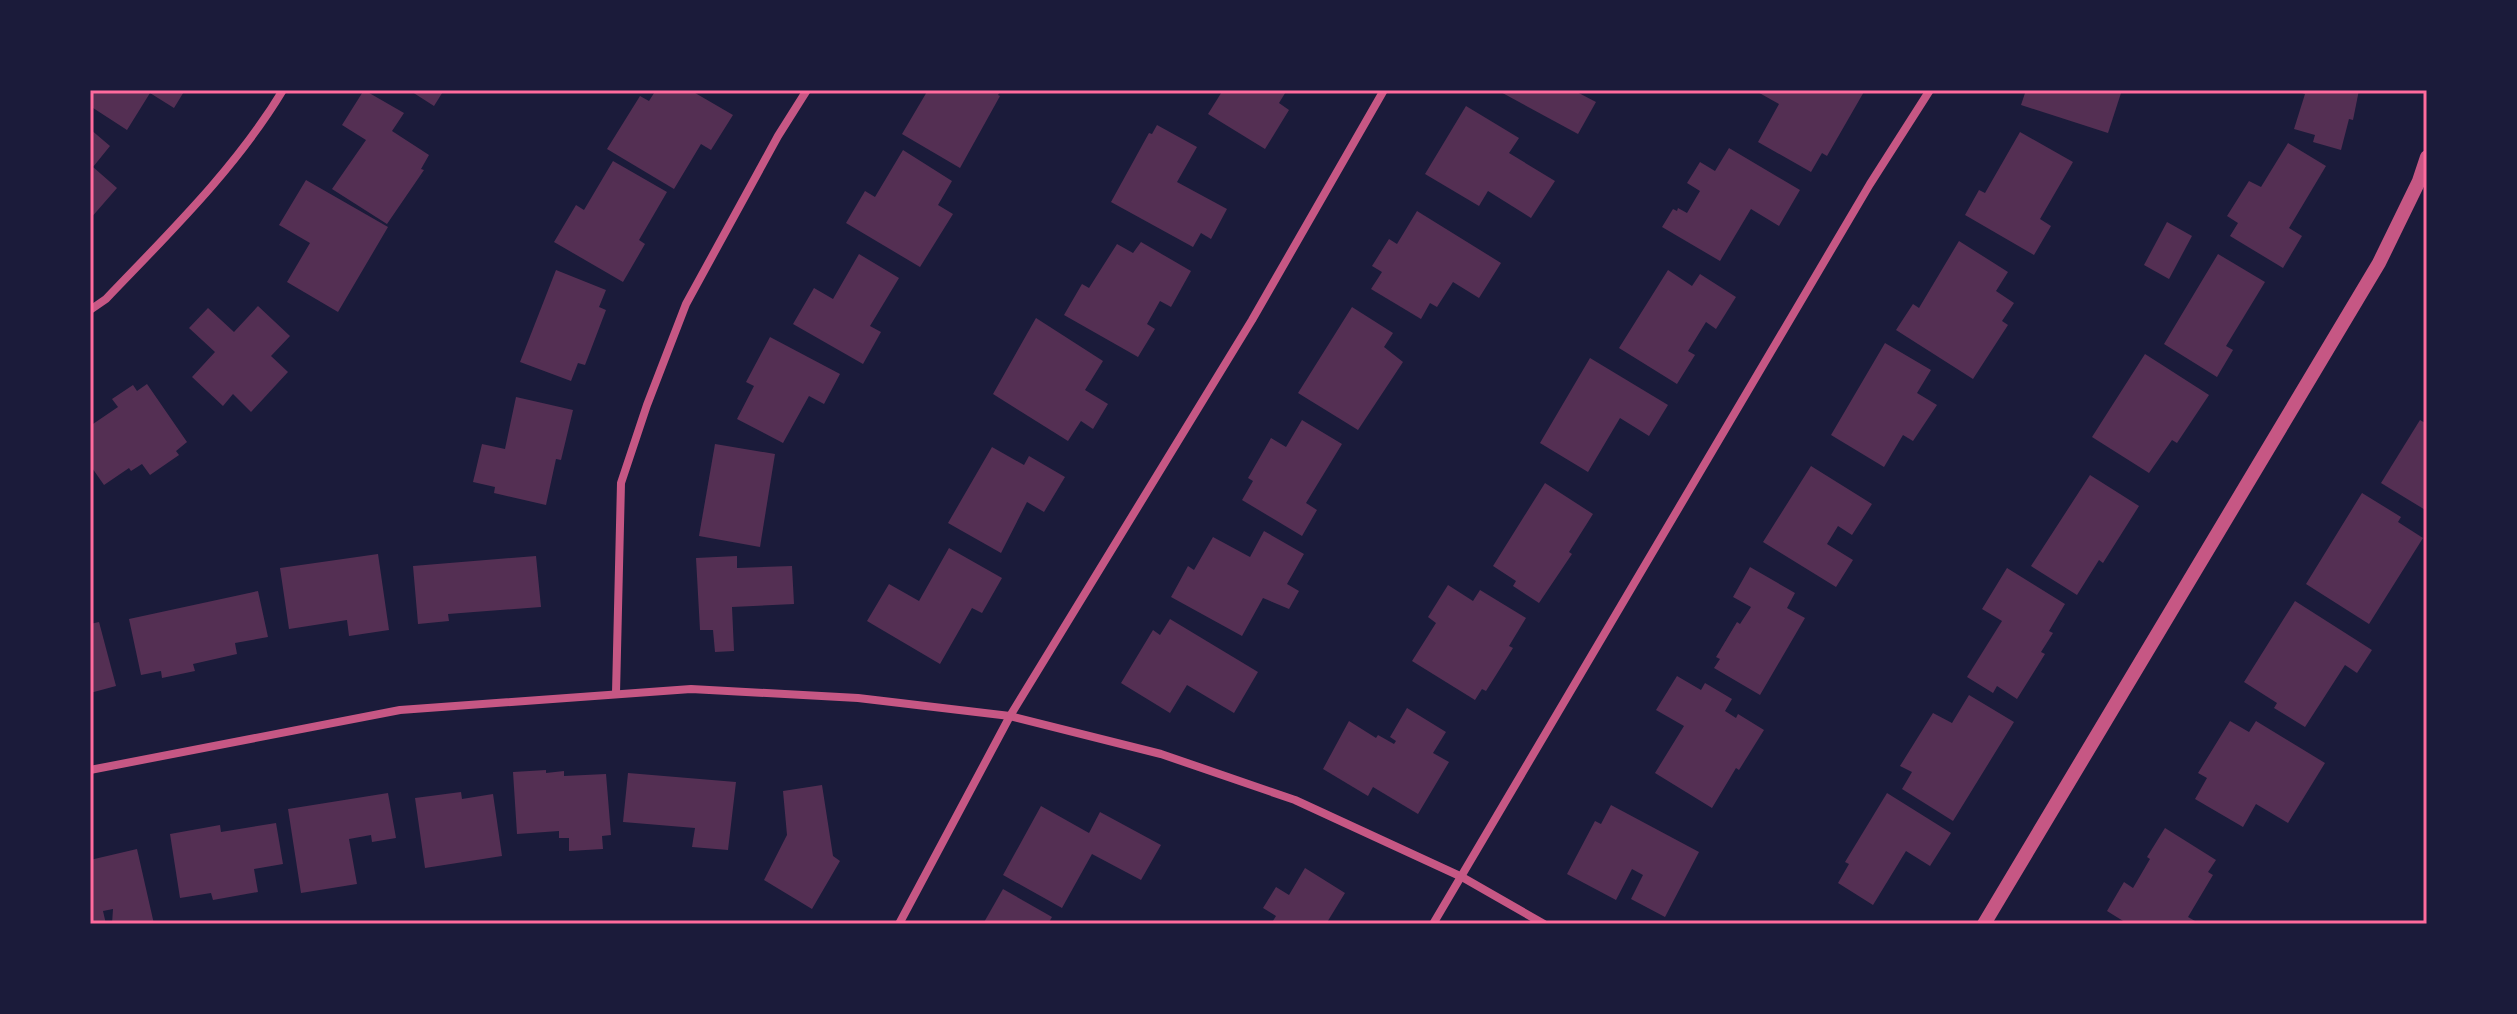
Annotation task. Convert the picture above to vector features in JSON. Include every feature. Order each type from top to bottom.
[{"type":"street","points":[[90,310],[106,299],[207,192],[264,123],[283,90]]},
{"type":"street","points":[[616,693],[621,483],[686,304],[778,136],[807,90]]},
{"type":"street","points":[[899,924],[1010,716],[1252,320],[1384,90]]},
{"type":"street","points":[[1433,924],[1870,184],[1930,90]]},
{"type":"street","points":[[1984,924],[2379,263],[2419,181],[2427,157]]},
{"type":"street","points":[[90,770],[400,710],[691,689],[858,698],[1010,716],[1161,754],[1295,800],[1462,877],[1544,924]]},
{"type":"building","points":[[93,90],[185,90],[174,108],[150,93],[127,130],[90,106]]},
{"type":"building","points":[[364,90],[404,113],[392,131],[429,155],[421,169],[424,170],[387,224],[332,189],[366,140],[342,125]]},
{"type":"building","points":[[409,90],[444,90],[434,106]]},
{"type":"building","points":[[656,90],[690,90],[733,115],[711,150],[701,144],[674,189],[607,149],[640,96],[649,101]]},
{"type":"building","points":[[928,90],[1001,90],[960,168],[902,134]]},
{"type":"building","points":[[1223,90],[1287,90],[1279,103],[1289,110],[1265,149],[1208,114]]},
{"type":"building","points":[[1497,90],[1573,90],[1596,102],[1578,134]]},
{"type":"building","points":[[1754,90],[1865,90],[1827,156],[1822,153],[1811,172],[1758,142],[1779,104]]},
{"type":"building","points":[[2026,90],[2122,90],[2108,133],[2021,105]]},
{"type":"building","points":[[2293,90],[2359,90],[2353,120],[2349,119],[2341,150],[2313,142],[2315,135],[2294,129],[2305,94]]},
{"type":"building","points":[[1466,106],[1519,138],[1509,153],[1555,181],[1531,218],[1488,191],[1479,206],[1425,174]]},
{"type":"building","points":[[1157,125],[1197,147],[1177,182],[1227,209],[1211,239],[1201,233],[1193,247],[1111,202],[1149,133],[1152,134]]},
{"type":"building","points":[[90,129],[110,146],[93,167],[117,188],[90,219]]},
{"type":"building","points":[[2020,132],[2073,162],[2040,219],[2051,226],[2034,255],[1965,215],[1979,190],[1985,193]]},
{"type":"building","points":[[2288,143],[2326,166],[2289,228],[2302,236],[2283,268],[2230,236],[2238,223],[2227,216],[2249,181],[2261,187]]},
{"type":"building","points":[[1729,148],[1800,190],[1779,226],[1751,209],[1720,261],[1662,227],[1673,209],[1687,213],[1700,191],[1687,183],[1700,162],[1715,171]]},
{"type":"building","points":[[903,150],[952,181],[938,205],[953,214],[920,267],[846,223],[865,191],[875,197]]},
{"type":"building","points":[[613,161],[667,192],[639,240],[645,244],[623,282],[554,242],[576,205],[584,210]]},
{"type":"building","points":[[306,180],[388,227],[338,312],[287,282],[310,243],[279,225]]},
{"type":"building","points":[[1417,211],[1501,263],[1479,298],[1453,282],[1437,307],[1430,303],[1421,319],[1371,289],[1382,272],[1372,266],[1389,239],[1397,244]]},
{"type":"building","points":[[2167,222],[2192,236],[2169,279],[2144,265]]},
{"type":"building","points":[[1959,241],[2008,272],[1996,291],[2014,303],[2002,321],[2008,325],[1973,379],[1896,330],[1913,304],[1919,308]]},
{"type":"building","points":[[1141,242],[1191,271],[1171,307],[1160,301],[1147,324],[1155,329],[1138,357],[1064,315],[1082,284],[1089,288],[1117,244],[1133,253]]},
{"type":"building","points":[[859,254],[899,278],[870,326],[881,332],[863,364],[793,324],[814,288],[833,299]]},
{"type":"building","points":[[2218,254],[2265,282],[2226,346],[2233,350],[2217,377],[2164,344]]},
{"type":"building","points":[[556,270],[606,290],[599,307],[606,310],[585,365],[578,363],[571,381],[520,362]]},
{"type":"building","points":[[1668,270],[1692,286],[1700,274],[1736,297],[1716,329],[1706,322],[1688,351],[1695,355],[1677,384],[1619,348]]},
{"type":"building","points":[[258,306],[290,336],[271,356],[288,372],[251,412],[233,394],[223,406],[192,377],[215,352],[189,328],[208,308],[234,332]]},
{"type":"building","points":[[1352,307],[1393,333],[1384,347],[1403,362],[1358,430],[1298,393]]},
{"type":"building","points":[[1036,318],[1103,361],[1085,390],[1108,404],[1093,429],[1081,421],[1068,441],[993,394]]},
{"type":"building","points":[[770,337],[840,374],[824,404],[809,396],[783,443],[737,419],[754,386],[746,382]]},
{"type":"building","points":[[1885,343],[1931,370],[1917,393],[1937,405],[1913,441],[1903,435],[1884,467],[1831,435]]},
{"type":"building","points":[[2145,354],[2209,395],[2177,443],[2172,440],[2149,473],[2092,437]]},
{"type":"building","points":[[1590,358],[1668,405],[1649,436],[1620,418],[1588,472],[1540,443]]},
{"type":"building","points":[[147,384],[187,442],[176,451],[179,455],[150,475],[142,464],[131,471],[129,468],[104,485],[90,465],[90,426],[118,407],[112,399],[133,385],[137,391]]},
{"type":"building","points":[[516,397],[573,410],[561,460],[556,459],[546,505],[494,493],[495,487],[473,482],[482,444],[505,449]]},
{"type":"building","points":[[1302,420],[1342,444],[1306,503],[1317,510],[1302,536],[1242,500],[1253,481],[1248,478],[1271,438],[1286,447]]},
{"type":"building","points":[[2420,420],[2427,424],[2427,511],[2381,483]]},
{"type":"building","points":[[715,444],[775,454],[760,547],[699,536]]},
{"type":"building","points":[[992,447],[1024,465],[1029,456],[1065,477],[1044,512],[1027,502],[1001,553],[948,523]]},
{"type":"building","points":[[1811,466],[1872,504],[1852,535],[1838,526],[1827,544],[1853,560],[1836,587],[1763,542]]},
{"type":"building","points":[[2090,475],[2139,506],[2103,563],[2099,560],[2077,595],[2031,566]]},
{"type":"building","points":[[1545,483],[1593,514],[1569,552],[1572,554],[1539,603],[1513,586],[1516,581],[1493,566]]},
{"type":"building","points":[[2362,493],[2401,517],[2398,522],[2423,538],[2369,624],[2306,584]]},
{"type":"building","points":[[1264,531],[1304,554],[1287,584],[1299,591],[1289,609],[1263,598],[1242,636],[1171,597],[1188,566],[1194,570],[1213,537],[1250,557]]},
{"type":"building","points":[[949,548],[1002,578],[982,613],[972,608],[940,664],[867,621],[889,584],[919,601]]},
{"type":"building","points":[[378,554],[389,630],[349,636],[347,620],[289,629],[280,568]]},
{"type":"building","points":[[536,556],[541,607],[448,614],[449,621],[418,624],[413,566]]},
{"type":"building","points":[[737,556],[737,568],[792,566],[794,604],[732,607],[734,651],[715,652],[713,630],[700,630],[696,558]]},
{"type":"building","points":[[1750,567],[1795,593],[1787,608],[1805,618],[1760,695],[1714,668],[1720,659],[1716,657],[1737,622],[1740,624],[1751,607],[1733,597]]},
{"type":"building","points":[[2007,568],[2065,604],[2049,631],[2053,633],[2041,652],[2045,654],[2017,699],[1997,686],[1993,693],[1967,677],[2002,621],[1982,609]]},
{"type":"building","points":[[1448,585],[1473,601],[1480,590],[1526,618],[1509,646],[1513,648],[1486,691],[1482,689],[1475,700],[1412,661],[1436,623],[1428,617]]},
{"type":"building","points":[[258,591],[268,637],[235,643],[237,654],[193,664],[195,671],[162,678],[161,671],[141,675],[129,619]]},
{"type":"building","points":[[2295,601],[2372,650],[2357,673],[2345,665],[2305,727],[2274,708],[2277,703],[2244,682]]},
{"type":"building","points":[[1170,619],[1258,672],[1234,713],[1187,685],[1170,713],[1121,683],[1153,630],[1160,635]]},
{"type":"building","points":[[99,622],[116,686],[90,693],[90,624]]},
{"type":"building","points":[[1677,676],[1701,690],[1705,683],[1732,699],[1725,711],[1736,718],[1738,714],[1764,730],[1712,808],[1655,773],[1684,726],[1656,710]]},
{"type":"building","points":[[1969,695],[2014,722],[1953,821],[1902,789],[1912,772],[1900,766],[1933,713],[1952,723]]},
{"type":"building","points":[[1407,708],[1446,732],[1433,753],[1449,762],[1418,814],[1373,787],[1368,796],[1323,769],[1349,721],[1376,738],[1378,735],[1394,744],[1396,741],[1390,737]]},
{"type":"building","points":[[2230,721],[2249,732],[2256,721],[2325,763],[2288,823],[2256,804],[2243,827],[2195,799],[2207,778],[2198,773]]},
{"type":"building","points":[[546,770],[546,773],[564,771],[564,776],[606,774],[611,835],[602,836],[603,849],[569,851],[569,838],[559,838],[559,831],[517,834],[513,772]]},
{"type":"building","points":[[628,773],[736,782],[728,850],[692,847],[695,828],[623,822]]},
{"type":"building","points":[[822,785],[833,856],[840,861],[812,909],[764,880],[787,835],[783,791]]},
{"type":"building","points":[[461,792],[462,799],[493,794],[502,856],[425,868],[415,798]]},
{"type":"building","points":[[388,793],[396,838],[372,842],[371,835],[349,839],[357,884],[301,893],[288,809]]},
{"type":"building","points":[[1887,793],[1951,833],[1930,866],[1906,851],[1873,905],[1838,883],[1849,864],[1845,862]]},
{"type":"building","points":[[1611,805],[1699,852],[1665,917],[1631,899],[1643,875],[1632,869],[1616,900],[1567,874],[1595,821],[1601,824]]},
{"type":"building","points":[[1041,806],[1089,833],[1100,812],[1161,845],[1141,880],[1092,854],[1062,908],[1003,875]]},
{"type":"building","points":[[276,823],[283,864],[254,869],[258,892],[213,900],[211,893],[180,898],[170,834],[220,825],[221,832]]},
{"type":"building","points":[[2165,828],[2216,860],[2208,872],[2213,875],[2188,917],[2195,921],[2193,924],[2128,924],[2107,911],[2124,882],[2133,888]]},
{"type":"building","points":[[137,849],[154,924],[112,924],[113,909],[103,911],[106,924],[90,924],[90,860]]},
{"type":"building","points":[[1305,868],[1345,893],[1326,924],[1271,924],[1276,916],[1263,908],[1276,887],[1289,895]]},
{"type":"building","points":[[1003,889],[1052,917],[1048,924],[983,924]]}]
